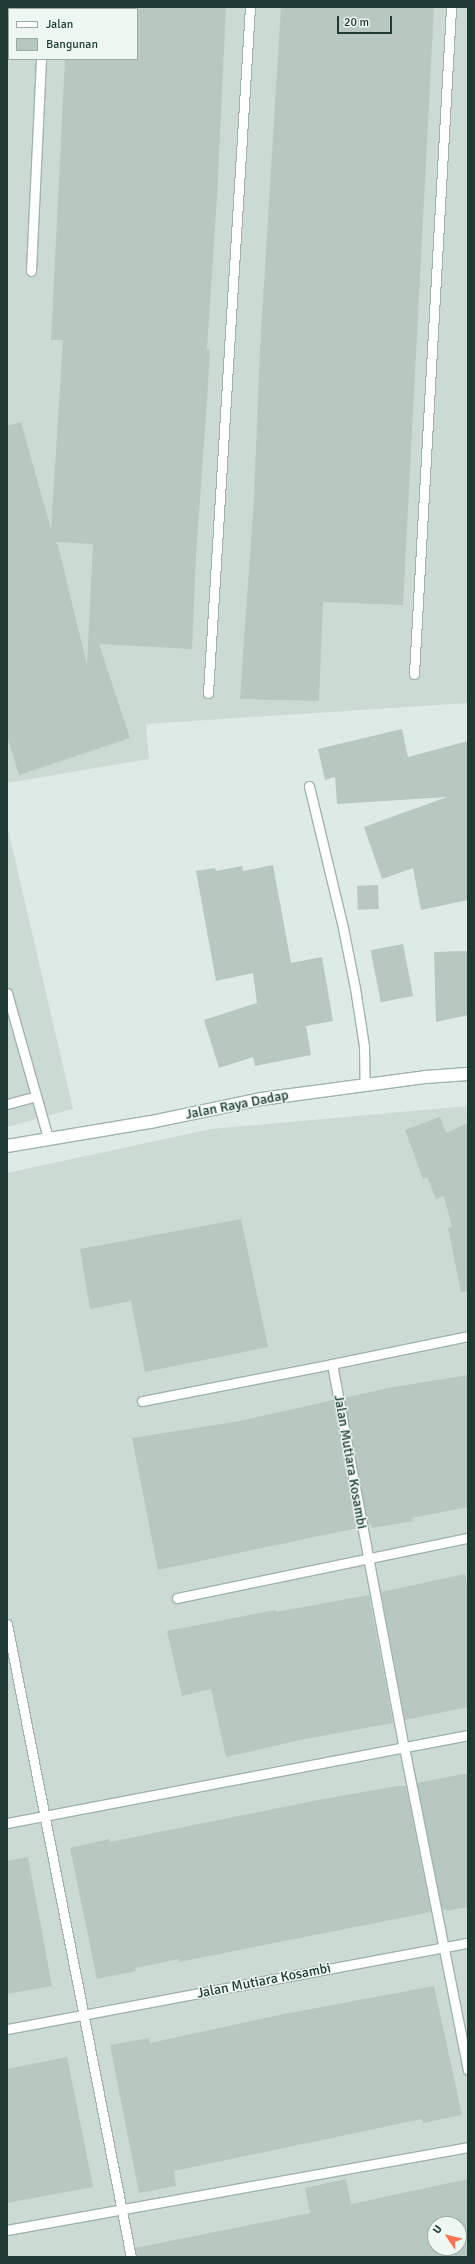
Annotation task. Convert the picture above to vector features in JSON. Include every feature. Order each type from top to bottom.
[{"type":"main road","name":"Jalan Raya Dadap","points":[[7,1146],[152,1122],[262,1099],[425,1077],[468,1074]]},
{"type":"lane","points":[[208,693],[250,7]]},
{"type":"lane","points":[[414,674],[451,7]]},
{"type":"lane","points":[[30,272],[41,60]]},
{"type":"lane","points":[[309,786],[343,928],[355,988],[364,1046],[365,1085]]},
{"type":"lane","points":[[7,993],[48,1138]]},
{"type":"lane","points":[[7,1104],[36,1096]]},
{"type":"lane","points":[[142,1401],[468,1336]]},
{"type":"lane","name":"Jalan Mutiara Kosambi","points":[[332,1364],[367,1559],[468,2070]]},
{"type":"lane","points":[[176,1598],[468,1538]]},
{"type":"lane","points":[[7,1627],[131,2257]]},
{"type":"lane","points":[[7,1823],[468,1735]]},
{"type":"lane","name":"Jalan Mutiara Kosambi","points":[[7,2029],[468,1942]]},
{"type":"lane","points":[[7,2230],[121,2211],[468,2147]]},
{"type":"shaded area","points":[[7,7],[468,7],[468,703],[146,724],[149,759],[7,783]]},
{"type":"shaded area","points":[[7,825],[73,1109],[7,1127]]},
{"type":"shaded area","points":[[468,1106],[468,2257],[7,2257],[7,1173],[211,1129]]},
{"type":"building","points":[[137,7],[226,7],[217,197],[207,349],[210,349],[196,554],[192,649],[99,644],[130,738],[19,775],[7,736],[7,426],[21,422],[51,529],[63,340],[51,340],[65,60],[138,60]],"holes":[[[55,542],[93,544],[87,665],[58,545]]]},
{"type":"building","points":[[281,7],[434,7],[403,605],[323,602],[319,701],[240,699],[254,498],[260,349]]},
{"type":"building","points":[[402,729],[408,757],[468,741],[468,900],[421,910],[413,868],[382,879],[364,827],[447,797],[337,804],[335,777],[325,780],[318,749]]},
{"type":"building","points":[[273,865],[291,963],[322,957],[333,1021],[306,1026],[311,1055],[255,1066],[253,1057],[219,1068],[204,1020],[257,1003],[253,973],[216,981],[196,871],[215,868],[216,871],[242,866],[243,871]]},
{"type":"building","points":[[378,885],[379,909],[358,910],[357,886]]},
{"type":"building","points":[[403,944],[413,996],[381,1002],[371,950]]},
{"type":"building","points":[[468,951],[468,1015],[436,1022],[434,952]]},
{"type":"building","points":[[440,1117],[446,1133],[468,1123],[468,1291],[461,1292],[448,1228],[452,1227],[444,1196],[436,1199],[427,1177],[423,1179],[405,1130]]},
{"type":"building","points":[[241,1219],[268,1347],[145,1372],[131,1301],[90,1309],[80,1249]]},
{"type":"building","points":[[468,1375],[468,1507],[412,1518],[413,1521],[372,1528],[371,1524],[368,1525],[344,1398],[388,1388]]},
{"type":"building","points":[[333,1400],[357,1528],[158,1570],[132,1438],[240,1421]]},
{"type":"building","points":[[465,1574],[468,1589],[468,1707],[405,1720],[381,1592]]},
{"type":"building","points":[[369,1595],[393,1723],[305,1739],[226,1757],[211,1689],[182,1696],[167,1631],[275,1610],[276,1612]]},
{"type":"building","points":[[468,1774],[468,1907],[447,1911],[447,1909],[442,1910],[417,1783]]},
{"type":"building","points":[[397,1786],[406,1786],[431,1912],[179,1962],[179,1959],[135,1968],[136,1971],[97,1979],[70,1848],[109,1839],[110,1842],[313,1801]]},
{"type":"building","points":[[28,1857],[52,1986],[7,1994],[7,1861]]},
{"type":"building","points":[[434,1986],[462,2115],[423,2123],[422,2119],[174,2171],[176,2186],[139,2193],[110,2045],[149,2038],[150,2043],[279,2015]]},
{"type":"building","points":[[67,2057],[93,2187],[7,2203],[7,2069]]},
{"type":"building","points":[[346,2179],[351,2204],[468,2179],[468,2257],[137,2257],[135,2248],[310,2213],[305,2188]]}]
